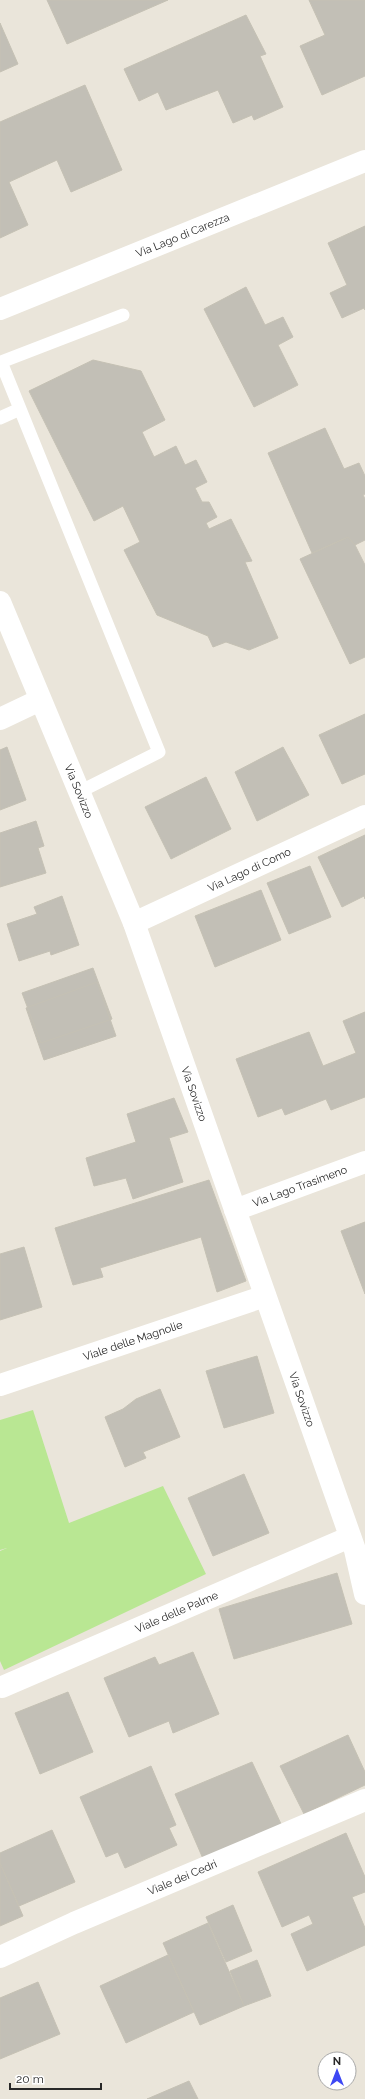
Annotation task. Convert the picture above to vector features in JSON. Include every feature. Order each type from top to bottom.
[{"type":"street","name":"Via Lago di Carezza","points":[[0,310],[365,161]]},
{"type":"street","name":"Via Sovizzo","points":[[0,602],[134,923],[350,1537],[365,1594]]},
{"type":"street","points":[[0,719],[40,700]]},
{"type":"street","name":"Via Lago di Como","points":[[134,923],[365,816]]},
{"type":"street","name":"Via Lago Trasimeno","points":[[235,1210],[365,1162]]},
{"type":"street","name":"Viale delle Magnolie","points":[[0,1385],[266,1296]]},
{"type":"street","name":"Viale delle Palme","points":[[2,1687],[350,1537]]},
{"type":"street","name":"Viale dei Cedri","points":[[0,1958],[82,1920],[365,1800]]},
{"type":"lane","points":[[79,792],[159,752],[1,362],[123,315]]},
{"type":"lane","points":[[0,418],[20,408]]},
{"type":"green space","points":[[33,1410],[69,1523],[163,1486],[206,1574],[4,1670],[0,1661],[0,1551],[7,1548],[0,1550],[0,1420]]},
{"type":"building","points":[[47,0],[168,0],[67,44]]},
{"type":"building","points":[[309,0],[365,0],[365,76],[322,95],[300,46],[325,35]]},
{"type":"building","points":[[246,15],[266,54],[260,56],[283,107],[254,120],[252,115],[233,123],[218,90],[166,110],[158,92],[139,101],[124,69]]},
{"type":"building","points":[[0,23],[18,64],[0,72]]},
{"type":"building","points":[[85,85],[122,170],[71,192],[57,160],[9,182],[28,225],[0,238],[0,122]]},
{"type":"building","points":[[365,226],[365,310],[364,308],[342,318],[330,293],[347,285],[328,243]]},
{"type":"building","points":[[246,287],[265,325],[283,317],[293,337],[278,345],[298,385],[254,407],[204,309]]},
{"type":"building","points":[[93,360],[141,371],[165,420],[142,432],[154,457],[176,446],[185,465],[196,460],[207,482],[195,488],[202,502],[209,502],[217,517],[206,523],[209,529],[231,519],[252,561],[245,562],[278,638],[249,650],[226,642],[213,647],[208,636],[157,615],[124,550],[140,542],[123,506],[94,521],[29,391]]},
{"type":"building","points":[[325,428],[344,469],[359,463],[365,476],[365,494],[363,495],[365,499],[365,540],[355,545],[348,537],[312,553],[268,453]]},
{"type":"building","points":[[348,537],[355,545],[365,565],[365,657],[350,664],[300,559]]},
{"type":"building","points":[[365,714],[365,774],[342,784],[319,735]]},
{"type":"building","points":[[7,747],[26,800],[0,810],[0,750]]},
{"type":"building","points":[[283,747],[309,795],[257,821],[235,772]]},
{"type":"building","points":[[206,777],[231,829],[171,859],[145,807]]},
{"type":"building","points":[[36,821],[44,846],[38,848],[46,873],[0,887],[0,833]]},
{"type":"building","points":[[365,835],[365,899],[364,896],[342,907],[318,857]]},
{"type":"building","points":[[310,866],[331,917],[289,934],[267,883]]},
{"type":"building","points":[[261,890],[281,940],[215,967],[195,916]]},
{"type":"building","points":[[62,896],[79,945],[51,955],[50,951],[19,961],[7,924],[37,914],[34,907]]},
{"type":"building","points":[[93,968],[112,1019],[41,1043],[22,993]]},
{"type":"building","points":[[97,982],[116,1036],[44,1060],[26,1008]]},
{"type":"building","points":[[365,1012],[365,1097],[331,1110],[326,1099],[285,1115],[282,1108],[258,1117],[236,1059],[309,1032],[323,1066],[356,1053],[343,1021]]},
{"type":"building","points":[[174,1098],[188,1132],[169,1138],[183,1182],[133,1199],[126,1178],[94,1186],[86,1158],[136,1142],[127,1114]]},
{"type":"building","points":[[209,1180],[246,1281],[217,1292],[201,1237],[100,1268],[103,1277],[73,1285],[55,1228]]},
{"type":"building","points":[[365,1222],[365,1294],[341,1231]]},
{"type":"building","points":[[24,1247],[42,1307],[0,1320],[0,1254]]},
{"type":"building","points":[[257,1356],[274,1413],[224,1428],[206,1371]]},
{"type":"building","points":[[160,1389],[180,1437],[143,1452],[146,1458],[125,1467],[105,1417],[123,1409],[136,1399]]},
{"type":"building","points":[[244,1474],[269,1533],[213,1556],[188,1498]]},
{"type":"building","points":[[337,1573],[352,1624],[234,1659],[219,1609]]},
{"type":"building","points":[[193,1652],[219,1714],[173,1733],[169,1721],[129,1737],[104,1678],[155,1657],[159,1665]]},
{"type":"building","points":[[68,1692],[93,1752],[40,1774],[15,1713]]},
{"type":"building","points":[[348,1735],[365,1772],[365,1785],[304,1814],[280,1766]]},
{"type":"building","points":[[252,1762],[282,1826],[204,1861],[175,1794]]},
{"type":"building","points":[[151,1766],[176,1825],[169,1828],[177,1845],[125,1868],[118,1852],[106,1857],[80,1797]]},
{"type":"building","points":[[52,1830],[75,1882],[19,1906],[0,1863],[0,1853]]},
{"type":"building","points":[[346,1833],[365,1877],[365,1892],[352,1897],[365,1928],[365,1945],[307,1971],[291,1934],[313,1924],[309,1915],[282,1927],[258,1872]]},
{"type":"building","points":[[0,1863],[23,1916],[0,1926]]},
{"type":"building","points":[[233,1905],[252,1951],[226,1962],[206,1917]]},
{"type":"building","points":[[208,1923],[244,2006],[200,2025],[163,1943]]},
{"type":"building","points":[[168,1955],[194,2012],[126,2043],[100,1986]]},
{"type":"building","points":[[257,1960],[271,1996],[244,2006],[230,1971]]},
{"type":"building","points":[[38,1982],[60,2034],[0,2059],[0,1998]]},
{"type":"building","points":[[189,2081],[198,2099],[147,2099]]}]
